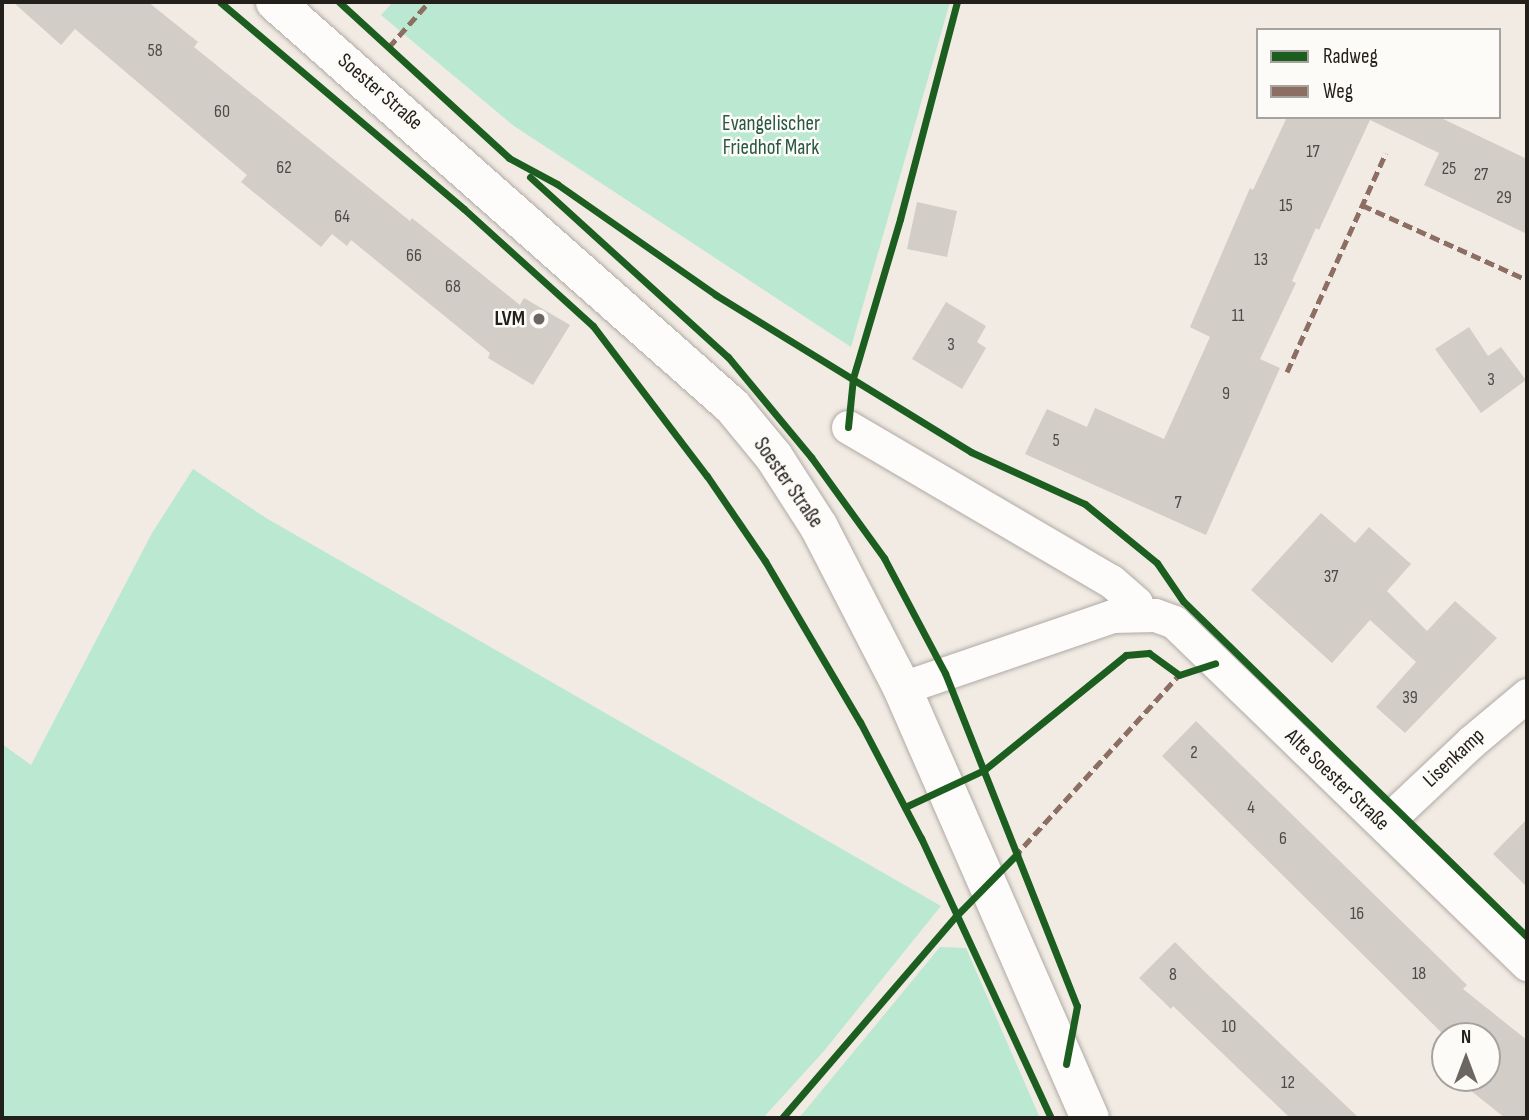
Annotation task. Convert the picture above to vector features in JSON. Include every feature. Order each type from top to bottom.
[{"type":"main road","name":"Soester Straße","points":[[275,2],[732,407],[774,457],[820,527],[902,688],[1090,1118]]},
{"type":"street","points":[[848,427],[1111,581],[1136,603],[1136,613]]},
{"type":"street","name":"Alte Soester Straße","points":[[902,688],[1112,616],[1136,613],[1155,615],[1174,622],[1527,964]]},
{"type":"street","name":"Lisenkamp","points":[[1384,824],[1471,741],[1527,695]]},
{"type":"green space","name":"Evangelischer Friedhof Mark","points":[[393,2],[950,2],[851,347],[514,126],[381,15]]},
{"type":"green space","points":[[193,469],[266,518],[941,906],[824,1051],[763,1118],[2,1118],[2,744],[31,765],[152,533]]},
{"type":"green space","points":[[940,947],[966,948],[1040,1118],[799,1118]]},
{"type":"building","points":[[13,2],[148,2],[198,42],[194,47],[410,221],[412,218],[520,305],[524,298],[570,325],[533,385],[488,358],[490,353],[351,240],[347,246],[332,234],[321,247],[241,182],[247,175],[75,29],[61,45]]},
{"type":"building","points":[[1286,119],[1443,119],[1527,159],[1527,234],[1424,185],[1439,153],[1370,120],[1319,230],[1316,228],[1292,281],[1296,283],[1260,359],[1280,368],[1206,535],[1025,454],[1047,409],[1087,427],[1095,408],[1164,439],[1210,337],[1190,327],[1250,188],[1253,190]]},
{"type":"building","points":[[917,202],[957,211],[947,257],[907,249]]},
{"type":"building","points":[[946,302],[986,326],[977,342],[986,348],[962,389],[912,359]]},
{"type":"building","points":[[1469,327],[1488,356],[1501,347],[1526,380],[1481,413],[1435,349]]},
{"type":"building","points":[[1321,513],[1355,543],[1369,527],[1411,564],[1387,591],[1427,631],[1455,601],[1497,638],[1405,733],[1376,707],[1416,662],[1370,620],[1332,663],[1251,590]]},
{"type":"building","points":[[1196,721],[1467,985],[1463,989],[1527,1040],[1527,1118],[1505,1118],[1472,1092],[1501,1092],[1501,1022],[1431,1022],[1162,756]]},
{"type":"building","points":[[1527,819],[1527,887],[1493,854]]},
{"type":"building","points":[[1175,942],[1359,1118],[1290,1118],[1173,1006],[1171,1009],[1139,978]]},
{"type":"marked path","points":[[389,47],[429,2]]},
{"type":"marked path","points":[[1287,372],[1386,153]]},
{"type":"marked path","points":[[1362,205],[1527,280]]},
{"type":"marked path","points":[[1014,857],[1179,675],[1185,673]]},
{"type":"cycle path","points":[[220,2],[464,209],[593,326],[707,476],[765,561],[860,722],[921,838],[1051,1118]]},
{"type":"cycle path","points":[[339,2],[509,158],[557,184],[716,295],[971,452],[1085,504],[1157,563],[1183,601],[1527,937]]},
{"type":"cycle path","points":[[848,427],[853,378],[900,219],[957,2]]},
{"type":"cycle path","points":[[530,177],[728,357],[811,457],[884,558],[945,673],[1077,1006],[1066,1064]]},
{"type":"cycle path","points":[[905,807],[984,770],[1126,655],[1149,653],[1179,675],[1215,663]]},
{"type":"cycle path","points":[[782,1118],[956,916],[1017,854]]},
{"type":"place","name":"LVM","points":[[539,319]]}]
